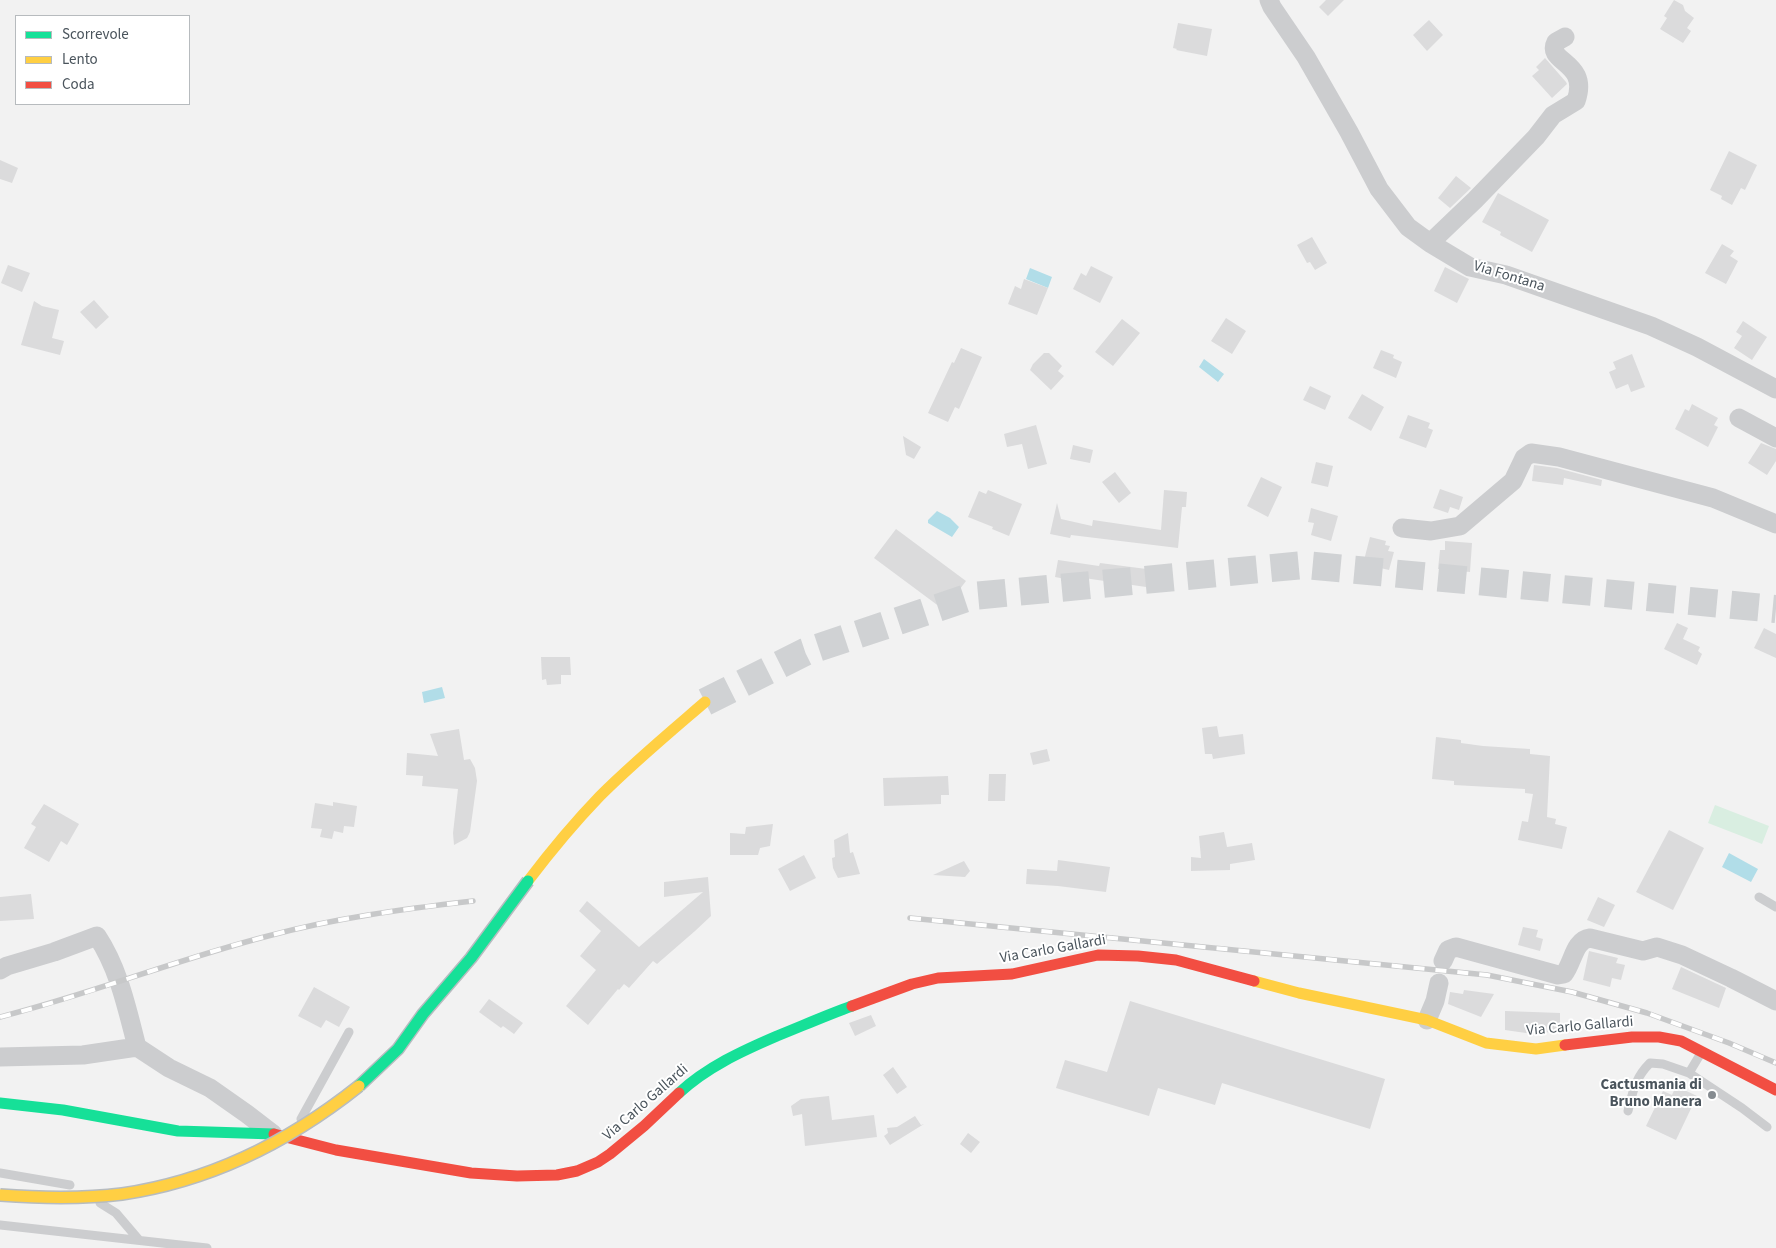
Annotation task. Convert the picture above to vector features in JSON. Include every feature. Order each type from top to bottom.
[{"type":"main road","points":[[0,1195],[41,1197],[122,1194],[156,1188],[192,1178],[267,1148],[314,1119],[348,1095],[391,1057],[418,1021],[463,968],[547,857],[598,798],[645,752],[705,702]]},
{"type":"main road","name":"Via Carlo Gallardi","points":[[0,1103],[63,1110],[178,1131],[273,1134],[336,1150],[471,1173],[557,1175],[577,1171],[598,1162],[621,1147],[693,1080],[743,1051],[819,1019],[912,984],[938,978],[1012,974],[1098,955],[1138,956],[1176,960],[1299,993],[1427,1020],[1486,1044],[1536,1049],[1632,1037],[1659,1037],[1680,1042],[1703,1051],[1776,1090]]},
{"type":"street","name":"Via Fontana","points":[[1269,0],[1272,8],[1306,57],[1379,189],[1408,227],[1430,243],[1470,267],[1506,276],[1650,326],[1697,347],[1776,389]]},
{"type":"street","points":[[1430,243],[1536,137],[1553,115],[1576,101],[1580,84],[1578,76],[1572,68],[1556,55],[1554,50],[1556,42],[1565,37]]},
{"type":"street","points":[[1739,418],[1776,438]]},
{"type":"street","points":[[1402,528],[1431,531],[1460,526],[1513,481],[1524,458],[1530,453],[1559,457],[1713,498],[1776,524]]},
{"type":"street","points":[[0,970],[97,936],[107,950],[114,968],[137,1047]]},
{"type":"street","points":[[1443,961],[1448,950],[1456,947],[1558,975],[1564,974],[1568,969],[1579,944],[1584,938],[1590,938],[1643,951],[1657,947],[1682,955],[1776,1001]]},
{"type":"street","points":[[1427,1020],[1436,1001],[1438,983]]},
{"type":"street","points":[[0,1057],[83,1055],[137,1047],[169,1068],[210,1088],[273,1134]]},
{"type":"lane","points":[[1759,897],[1776,906]]},
{"type":"lane","points":[[292,1139],[308,1103],[349,1032]]},
{"type":"lane","points":[[1689,1073],[1703,1051]]},
{"type":"lane","points":[[1628,1112],[1634,1085],[1640,1073],[1650,1063],[1663,1064],[1689,1073],[1767,1127]]},
{"type":"lane","points":[[0,1173],[74,1186],[116,1213],[139,1240]]},
{"type":"lane","points":[[0,1225],[207,1248]]},
{"type":"green space","points":[[1715,805],[1769,826],[1762,844],[1708,823]]},
{"type":"water","points":[[1030,268],[1052,277],[1048,288],[1026,279]]},
{"type":"water","points":[[1204,359],[1224,374],[1218,382],[1199,367]]},
{"type":"water","points":[[937,511],[950,518],[959,527],[952,537],[928,523],[928,520]]},
{"type":"water","points":[[442,687],[445,698],[424,703],[422,692]]},
{"type":"water","points":[[1729,853],[1758,869],[1751,882],[1722,867]]},
{"type":"building","points":[[1326,0],[1344,0],[1328,16],[1319,7]]},
{"type":"building","points":[[1674,0],[1683,5],[1685,11],[1694,18],[1687,28],[1691,31],[1683,43],[1660,29],[1667,18],[1664,16]]},
{"type":"building","points":[[1429,20],[1443,35],[1427,51],[1413,35]]},
{"type":"building","points":[[1178,23],[1212,29],[1207,56],[1173,48]]},
{"type":"building","points":[[1545,58],[1567,84],[1552,98],[1532,76],[1539,70],[1536,67]]},
{"type":"building","points":[[1729,151],[1757,165],[1745,190],[1741,188],[1732,205],[1721,199],[1722,196],[1710,190]]},
{"type":"building","points":[[0,160],[18,168],[12,183],[0,179]]},
{"type":"building","points":[[1456,176],[1471,188],[1450,208],[1438,198]]},
{"type":"building","points":[[1498,193],[1549,220],[1532,252],[1500,235],[1501,232],[1482,222]]},
{"type":"building","points":[[1312,237],[1327,263],[1315,270],[1310,262],[1307,263],[1297,245]]},
{"type":"building","points":[[1722,244],[1734,251],[1730,256],[1738,261],[1726,284],[1705,273]]},
{"type":"building","points":[[8,265],[30,273],[22,292],[1,283]]},
{"type":"building","points":[[1091,266],[1113,277],[1100,303],[1073,289],[1081,273],[1086,276]]},
{"type":"building","points":[[1445,267],[1469,279],[1457,303],[1434,291]]},
{"type":"building","points":[[1024,279],[1048,288],[1037,315],[1008,304],[1015,286],[1021,289]]},
{"type":"building","points":[[94,300],[109,317],[96,329],[80,312]]},
{"type":"building","points":[[34,301],[42,306],[59,310],[52,338],[64,341],[60,355],[21,345]]},
{"type":"building","points":[[1226,318],[1246,331],[1232,354],[1211,341]]},
{"type":"building","points":[[1122,319],[1140,333],[1113,366],[1095,352]]},
{"type":"building","points":[[1743,321],[1767,337],[1752,360],[1734,348],[1742,336],[1736,332]]},
{"type":"building","points":[[961,348],[982,357],[959,409],[955,407],[948,422],[928,413],[952,362],[954,363]]},
{"type":"building","points":[[1381,350],[1394,355],[1393,358],[1402,362],[1396,378],[1373,368]]},
{"type":"building","points":[[1044,353],[1049,353],[1062,366],[1058,371],[1064,376],[1051,390],[1030,370]]},
{"type":"building","points":[[1632,354],[1645,387],[1631,392],[1628,384],[1616,389],[1609,372],[1616,369],[1613,362]]},
{"type":"building","points":[[1310,386],[1331,396],[1325,410],[1303,400]]},
{"type":"building","points":[[1362,394],[1384,407],[1371,431],[1348,418]]},
{"type":"building","points":[[1692,404],[1718,418],[1714,425],[1718,427],[1708,447],[1675,429],[1685,409],[1689,411]]},
{"type":"building","points":[[1408,415],[1430,423],[1428,428],[1433,430],[1426,448],[1399,438]]},
{"type":"building","points":[[1036,425],[1047,464],[1028,469],[1022,444],[1007,447],[1004,434]]},
{"type":"building","points":[[903,436],[921,447],[914,459],[906,455]]},
{"type":"building","points":[[1761,443],[1776,449],[1776,461],[1767,475],[1748,463]]},
{"type":"building","points":[[1073,445],[1093,450],[1090,463],[1070,459]]},
{"type":"building","points":[[1316,462],[1333,466],[1328,487],[1311,483]]},
{"type":"building","points":[[1534,465],[1557,468],[1602,480],[1601,486],[1564,478],[1563,485],[1532,481]]},
{"type":"building","points":[[1115,472],[1131,493],[1119,503],[1102,482]]},
{"type":"building","points":[[1261,477],[1282,487],[1268,517],[1247,506]]},
{"type":"building","points":[[1440,489],[1463,497],[1459,510],[1450,507],[1448,513],[1433,508]]},
{"type":"building","points":[[988,490],[1022,504],[1009,536],[968,517],[979,491],[986,494]]},
{"type":"building","points":[[1164,490],[1187,492],[1186,507],[1182,507],[1178,548],[1071,535],[1070,538],[1050,534],[1057,503],[1061,519],[1092,526],[1093,520],[1161,530]]},
{"type":"building","points":[[1311,508],[1338,516],[1331,541],[1311,535],[1314,523],[1308,522]]},
{"type":"building","points":[[896,529],[966,581],[944,610],[874,558]]},
{"type":"building","points":[[1370,537],[1386,541],[1385,545],[1390,546],[1388,551],[1394,552],[1389,570],[1363,564]]},
{"type":"building","points":[[1445,541],[1472,543],[1470,572],[1438,569],[1440,550],[1445,550]]},
{"type":"building","points":[[1058,560],[1099,566],[1100,563],[1162,571],[1160,589],[1077,577],[1076,581],[1055,577]]},
{"type":"building","points":[[1677,623],[1688,628],[1683,639],[1700,647],[1698,651],[1702,654],[1697,665],[1664,649]]},
{"type":"building","points":[[1764,628],[1776,634],[1776,658],[1754,648]]},
{"type":"building","points":[[541,657],[570,657],[571,675],[561,675],[561,684],[547,685],[546,679],[542,680]]},
{"type":"building","points":[[1217,726],[1219,737],[1243,734],[1245,754],[1213,759],[1212,754],[1205,754],[1202,728]]},
{"type":"building","points":[[459,729],[464,760],[470,759],[475,768],[477,781],[470,832],[467,838],[454,845],[453,833],[458,789],[422,786],[423,776],[406,775],[407,753],[438,756],[430,734]]},
{"type":"building","points":[[1436,737],[1461,740],[1461,743],[1483,746],[1530,749],[1530,754],[1550,756],[1547,817],[1556,819],[1555,824],[1567,827],[1562,849],[1518,840],[1522,821],[1528,822],[1533,794],[1525,793],[1525,789],[1454,785],[1454,781],[1432,779]]},
{"type":"building","points":[[1047,749],[1050,761],[1033,765],[1030,753]]},
{"type":"building","points":[[989,774],[1006,774],[1005,801],[988,801]]},
{"type":"building","points":[[948,776],[949,795],[941,795],[941,804],[884,806],[883,778]]},
{"type":"building","points":[[333,802],[357,806],[354,827],[344,826],[343,833],[334,831],[332,839],[320,837],[322,829],[311,828],[315,803],[333,806]]},
{"type":"building","points":[[44,804],[79,824],[67,845],[61,841],[49,862],[24,848],[36,827],[31,824]]},
{"type":"building","points":[[773,824],[770,846],[760,848],[758,855],[730,855],[730,833],[745,834],[746,827]]},
{"type":"building","points":[[1669,830],[1704,848],[1673,910],[1636,892]]},
{"type":"building","points":[[1224,832],[1227,847],[1252,843],[1255,860],[1230,864],[1230,870],[1191,871],[1191,857],[1201,858],[1199,836]]},
{"type":"building","points":[[848,833],[850,853],[853,852],[860,874],[838,878],[833,868],[832,858],[835,857],[834,840]]},
{"type":"building","points":[[804,855],[816,878],[790,891],[778,869]]},
{"type":"building","points":[[1058,860],[1110,867],[1106,892],[1026,884],[1027,869],[1057,871]]},
{"type":"building","points":[[964,861],[970,871],[965,877],[933,875]]},
{"type":"building","points":[[708,877],[711,916],[695,931],[657,964],[653,961],[629,988],[624,984],[618,989],[588,1025],[566,1006],[596,970],[580,956],[601,931],[579,911],[587,901],[639,947],[703,892],[664,897],[664,882]]},
{"type":"building","points":[[31,894],[34,919],[0,921],[0,897]]},
{"type":"building","points":[[1598,897],[1615,905],[1604,927],[1587,920]]},
{"type":"building","points":[[1523,927],[1538,930],[1536,937],[1543,939],[1540,951],[1518,945]]},
{"type":"building","points":[[1589,951],[1618,958],[1616,963],[1625,965],[1621,980],[1612,978],[1610,987],[1583,980]]},
{"type":"building","points":[[1681,967],[1726,988],[1719,1008],[1672,989]]},
{"type":"building","points":[[314,987],[350,1007],[339,1027],[326,1020],[321,1028],[298,1016]]},
{"type":"building","points":[[1464,990],[1494,994],[1481,1017],[1448,1004],[1450,992],[1463,994]]},
{"type":"building","points":[[489,999],[523,1023],[514,1034],[503,1026],[501,1028],[479,1012]]},
{"type":"building","points":[[1130,1001],[1385,1079],[1370,1129],[1222,1083],[1215,1105],[1158,1088],[1149,1116],[1056,1088],[1065,1060],[1107,1072]]},
{"type":"building","points":[[1505,1011],[1560,1013],[1560,1031],[1533,1034],[1505,1030]]},
{"type":"building","points":[[871,1015],[876,1026],[855,1036],[849,1023]]},
{"type":"building","points":[[893,1067],[907,1087],[897,1094],[883,1075]]},
{"type":"building","points":[[1676,1086],[1697,1096],[1676,1140],[1646,1126],[1663,1091],[1672,1095]]},
{"type":"building","points":[[829,1096],[832,1120],[874,1115],[877,1137],[805,1146],[802,1114],[793,1116],[791,1106],[801,1099]]},
{"type":"building","points":[[915,1116],[921,1125],[924,1124],[890,1145],[884,1136],[888,1133],[887,1128],[897,1127]]},
{"type":"building","points":[[968,1133],[980,1142],[971,1153],[960,1144]]},
{"type":"tunnel","points":[[705,702],[805,652],[973,596],[1304,565],[1776,609]]},
{"type":"railway","points":[[0,1017],[68,998],[234,945],[293,930],[370,915],[473,901]]},
{"type":"railway","points":[[910,918],[1487,975],[1572,992],[1647,1013],[1729,1043],[1776,1063]]},
{"type":"traffic: fast","points":[[359,1086],[398,1049],[423,1014],[471,958],[528,881]]},
{"type":"traffic: fast","points":[[679,1093],[713,1067],[738,1054],[852,1006]]},
{"type":"traffic: fast","points":[[0,1103],[63,1110],[178,1131],[274,1134]]},
{"type":"traffic: slow","points":[[528,881],[562,838],[600,796],[705,702]]},
{"type":"traffic: slow","points":[[1254,981],[1299,993],[1427,1020],[1486,1043],[1536,1049],[1565,1045]]},
{"type":"traffic: slow","points":[[0,1195],[61,1198],[107,1196],[155,1188],[187,1179],[218,1169],[277,1141],[333,1106],[359,1086]]},
{"type":"traffic: jam","points":[[852,1006],[912,984],[938,978],[1012,974],[1098,955],[1138,956],[1176,960],[1254,981]]},
{"type":"traffic: jam","points":[[1565,1045],[1632,1037],[1659,1037],[1681,1041],[1776,1090]]},
{"type":"traffic: jam","points":[[274,1134],[336,1150],[471,1173],[517,1176],[557,1175],[577,1171],[598,1162],[610,1154],[644,1126],[679,1093]]},
{"type":"place","name":"Cactusmania di Bruno Manera","points":[[1712,1095]]}]
